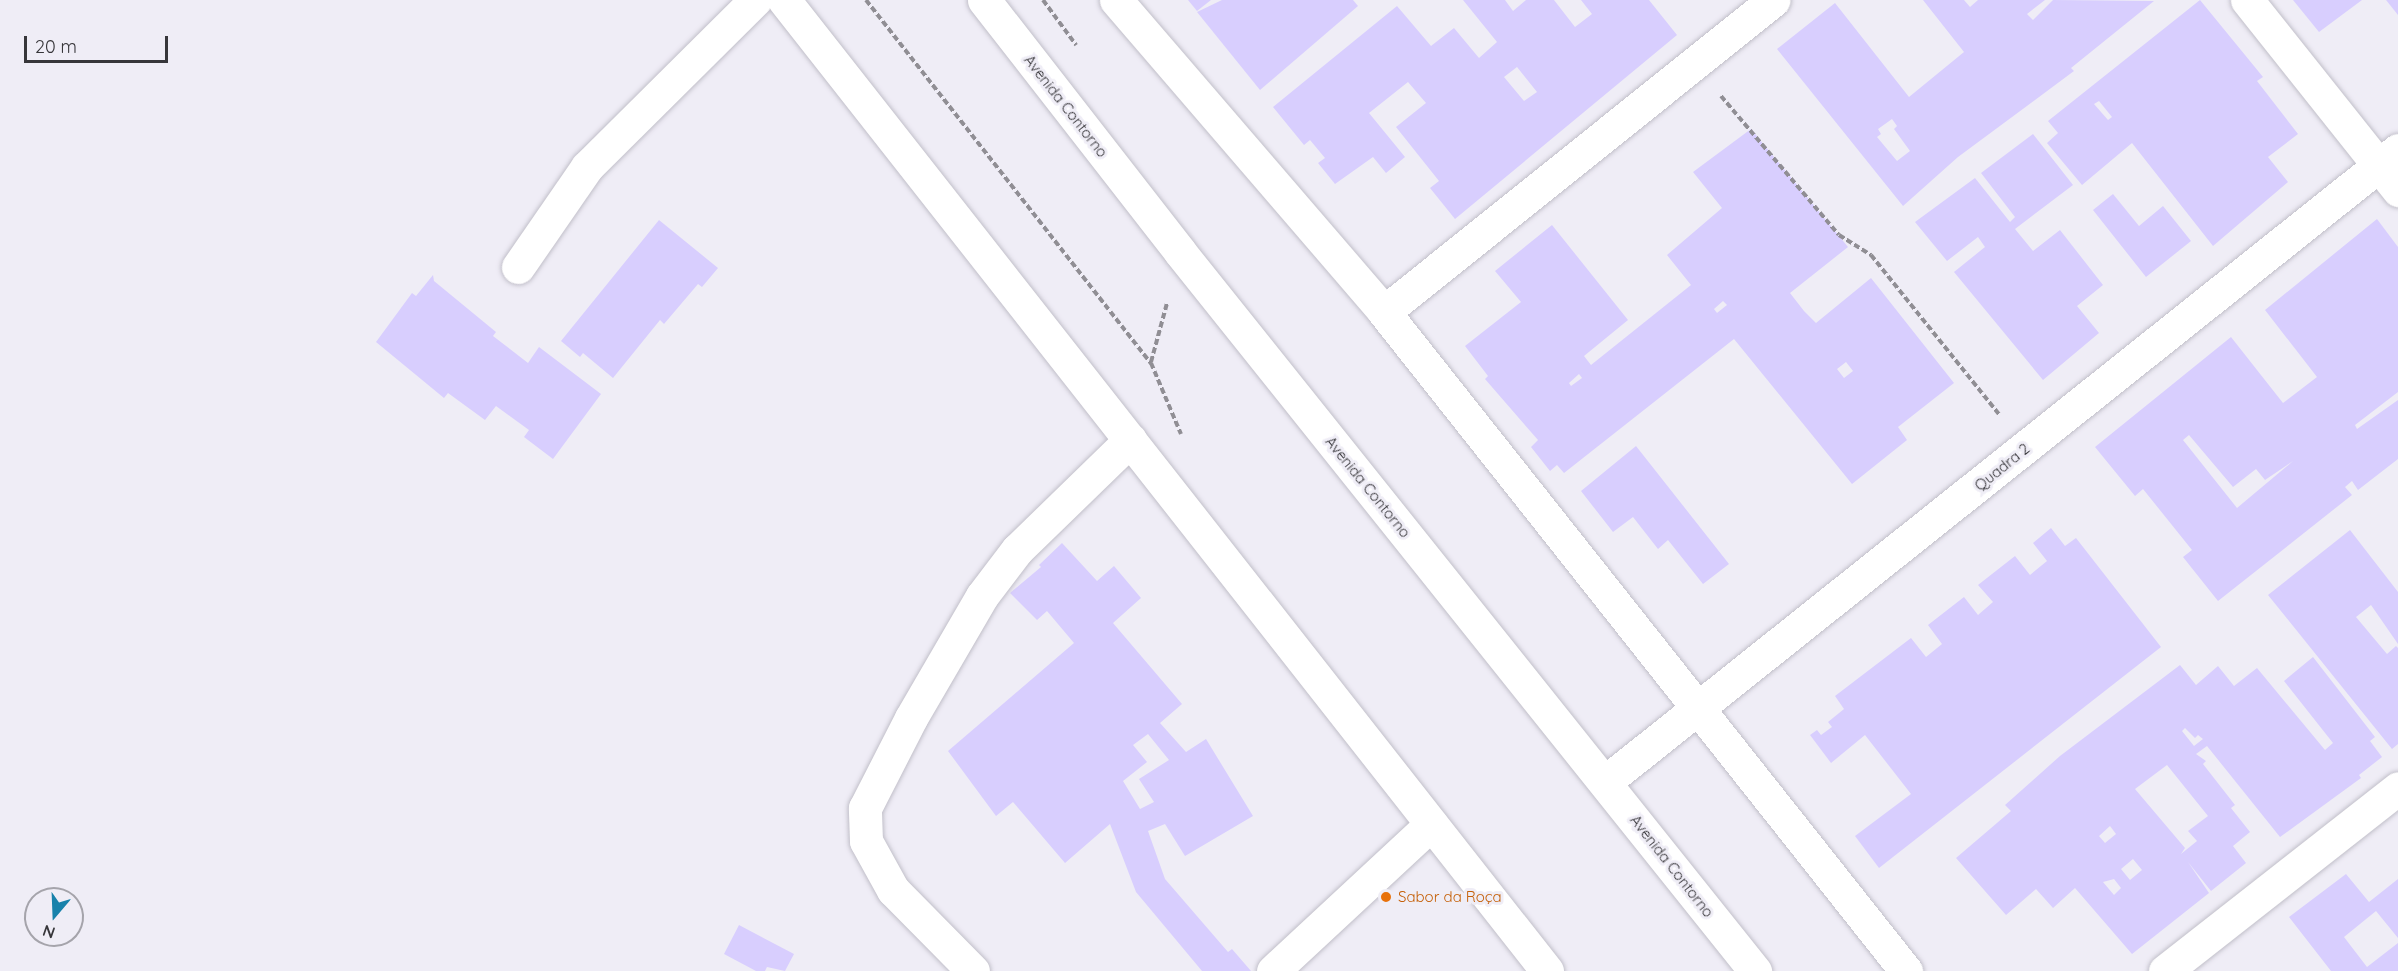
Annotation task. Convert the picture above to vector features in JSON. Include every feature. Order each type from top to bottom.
[{"type":"street","points":[[518,267],[587,167],[755,0]]},
{"type":"street","points":[[784,0],[1431,824],[1537,967]]},
{"type":"street","name":"Avenida Contorno","points":[[984,0],[1180,252],[1755,971]]},
{"type":"street","points":[[1116,0],[1384,312],[1701,708],[1906,971]]},
{"type":"street","points":[[1384,312],[1773,0]]},
{"type":"street","points":[[2247,0],[2392,169]]},
{"type":"street","name":"Quadra 2","points":[[1605,782],[2026,448],[2392,169]]},
{"type":"street","points":[[973,971],[892,890],[866,840],[865,808],[911,718],[982,596],[1017,550],[1130,440]]},
{"type":"street","points":[[2165,971],[2398,788]]},
{"type":"street","points":[[1273,971],[1431,824]]},
{"type":"path","points":[[866,0],[1151,363]]},
{"type":"path","points":[[1693,63],[1839,235],[1871,255],[2026,448]]},
{"type":"building","points":[[1188,0],[1211,0],[1197,11]]},
{"type":"building","points":[[1222,0],[1353,0],[1358,6],[1260,90],[1197,12]]},
{"type":"building","points":[[1463,0],[1505,0],[1513,11],[1526,0],[1554,0],[1575,27],[1592,14],[1581,0],[1649,0],[1677,35],[1455,219],[1430,188],[1439,181],[1396,127],[1426,103],[1408,82],[1369,113],[1405,157],[1386,173],[1373,157],[1335,184],[1318,163],[1325,158],[1310,140],[1304,145],[1273,107],[1397,6],[1431,46],[1454,28],[1479,58],[1497,42]],"holes":[[[1517,67],[1537,92],[1524,101],[1504,77]]]},
{"type":"building","points":[[1923,0],[1964,0],[1970,7],[1978,0],[2045,0],[2027,14],[2033,20],[2053,0],[2154,1],[2071,68],[2074,71],[1958,157],[1903,206],[1777,49],[1835,3],[1909,97],[1964,52]],"holes":[[[1892,119],[1897,126],[1894,129],[1910,151],[1897,161],[1877,137],[1881,134],[1878,129]]]},
{"type":"building","points":[[2200,0],[2263,77],[2257,81],[2298,134],[2268,157],[2288,182],[2213,246],[2132,143],[2082,185],[2047,143],[2058,133],[2048,121]],"holes":[[[2099,101],[2112,117],[2108,120],[2094,104]]]},
{"type":"building","points":[[2293,0],[2362,0],[2319,32]]},
{"type":"building","points":[[2386,0],[2398,0],[2398,15]]},
{"type":"building","points":[[1751,129],[1848,247],[1790,293],[1804,311],[1816,323],[1871,278],[1954,383],[1898,427],[1907,440],[1852,484],[1734,339],[1564,473],[1557,465],[1550,471],[1531,447],[1538,440],[1485,379],[1488,376],[1465,346],[1521,302],[1495,271],[1552,225],[1628,320],[1584,356],[1591,365],[1691,285],[1667,255],[1722,208],[1693,172]],"holes":[[[1723,301],[1727,305],[1717,313],[1714,309]],[[1846,362],[1853,371],[1844,378],[1837,369]],[[1579,374],[1582,378],[1571,386],[1569,383]]]},
{"type":"building","points":[[2033,134],[2073,185],[2015,229],[2033,251],[2060,230],[2103,285],[2077,306],[2099,333],[2043,380],[1954,272],[1985,247],[1978,237],[1947,261],[1915,222],[1975,178],[2010,222],[2015,217],[1981,173]]},
{"type":"building","points":[[2113,194],[2139,226],[2163,206],[2191,241],[2146,277],[2093,210]]},
{"type":"building","points":[[2377,219],[2398,247],[2398,392],[2355,425],[2357,429],[2398,400],[2398,459],[2358,490],[2352,481],[2345,487],[2352,495],[2218,601],[2183,557],[2192,550],[2143,489],[2135,496],[2095,447],[2231,337],[2283,403],[2317,377],[2265,310]],"holes":[[[2189,435],[2233,487],[2256,469],[2265,480],[2293,461],[2237,508],[2183,440]]]},
{"type":"building","points":[[659,220],[718,268],[702,287],[698,284],[664,324],[660,320],[613,378],[583,353],[580,357],[561,341]]},
{"type":"building","points":[[433,275],[434,281],[496,332],[493,336],[528,363],[539,347],[601,394],[553,459],[524,437],[529,430],[496,406],[485,420],[448,393],[444,398],[376,342],[412,293],[416,296]]},
{"type":"building","points":[[1636,446],[1729,564],[1703,584],[1668,540],[1658,549],[1633,517],[1613,532],[1581,491]]},
{"type":"building","points":[[2051,528],[2065,546],[2076,538],[2161,647],[1879,868],[1855,836],[1911,794],[1865,735],[1831,763],[1810,735],[1817,730],[1821,735],[1832,727],[1828,722],[1844,709],[1835,696],[1911,638],[1926,657],[1942,644],[1928,625],[1964,597],[1978,615],[1993,602],[1978,585],[2015,556],[2030,575],[2047,561],[2033,543]]},
{"type":"building","points":[[2350,530],[2398,592],[2398,644],[2371,605],[2356,617],[2387,654],[2396,646],[2398,648],[2398,744],[2392,749],[2268,595]]},
{"type":"building","points":[[1062,543],[1097,581],[1114,566],[1141,598],[1113,623],[1182,704],[1160,723],[1186,752],[1206,739],[1253,816],[1185,856],[1165,824],[1148,831],[1165,879],[1228,952],[1232,949],[1251,971],[1202,971],[1136,892],[1110,824],[1065,863],[1013,802],[996,816],[948,751],[1074,643],[1047,611],[1037,620],[1010,593],[1041,567],[1039,565]],"holes":[[[1148,734],[1169,760],[1139,779],[1154,802],[1140,809],[1123,781],[1147,762],[1133,745]]]},
{"type":"building","points":[[2313,657],[2375,737],[2370,741],[2382,757],[2359,775],[2361,778],[2280,837],[2207,746],[2196,754],[2206,761],[2203,764],[2235,805],[2231,808],[2250,832],[2233,846],[2246,863],[2211,891],[2188,862],[2209,893],[2132,954],[2075,888],[2053,908],[2036,889],[2006,915],[1956,858],[2011,811],[2005,805],[2060,756],[2180,665],[2196,685],[2218,666],[2234,686],[2257,668],[2325,750],[2333,743],[2284,681]],"holes":[[[2185,728],[2195,738],[2198,735],[2203,739],[2194,746],[2182,731]],[[2167,765],[2208,816],[2188,831],[2197,841],[2181,854],[2185,848],[2135,789]],[[2110,826],[2116,834],[2105,843],[2099,836]],[[2133,859],[2142,870],[2130,880],[2121,869]],[[2114,879],[2121,888],[2114,895],[2103,882]]]},
{"type":"building","points":[[2346,874],[2369,902],[2398,879],[2398,938],[2376,911],[2344,937],[2367,967],[2398,943],[2398,971],[2331,971],[2289,917]]},
{"type":"building","points":[[739,925],[794,954],[785,971],[767,967],[765,971],[756,971],[724,954]]},
{"type":"place","name":"Sabor da Roça","points":[[1386,897]]}]
